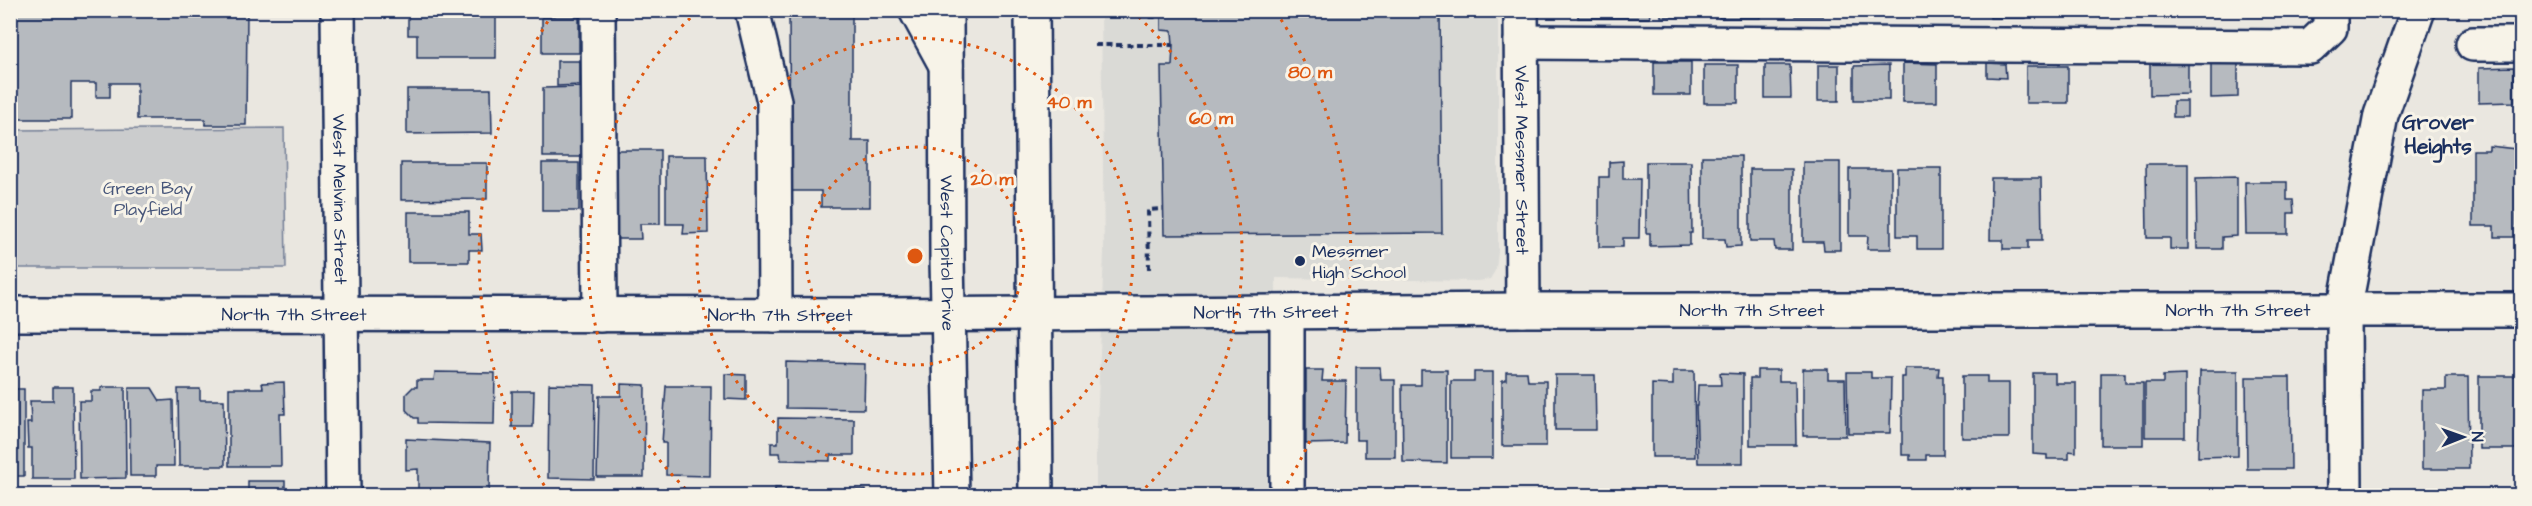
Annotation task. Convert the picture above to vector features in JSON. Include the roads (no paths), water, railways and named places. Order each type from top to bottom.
[{"type":"main road","name":"West Melvina Street","points":[[338,10],[343,495]]},
{"type":"main road","points":[[598,10],[600,315]]},
{"type":"main road","points":[[752,10],[774,101],[775,315]]},
{"type":"main road","points":[[916,10],[946,65]]},
{"type":"main road","name":"West Capitol Drive","points":[[946,10],[950,488]]},
{"type":"main road","points":[[1032,10],[1036,495]]},
{"type":"main road","points":[[2345,495],[2344,311],[2381,115],[2418,10]]},
{"type":"main road","points":[[1521,26],[2310,47],[2330,19]]},
{"type":"main road","name":"West Messmer Street","points":[[1521,26],[1523,310]]},
{"type":"main road","points":[[2473,44],[2522,44]]},
{"type":"main road","name":"North 7th Street","points":[[10,314],[1035,315],[1523,310],[2522,310]]},
{"type":"main road","points":[[1287,313],[1287,495]]},
{"type":"place","name":"Messmer High School","points":[[1300,261]]},
{"type":"district","name":"Grover Heights","points":[[2438,134]]},
{"type":"park label","name":"Green Bay Playfield","points":[[148,198]]}]
